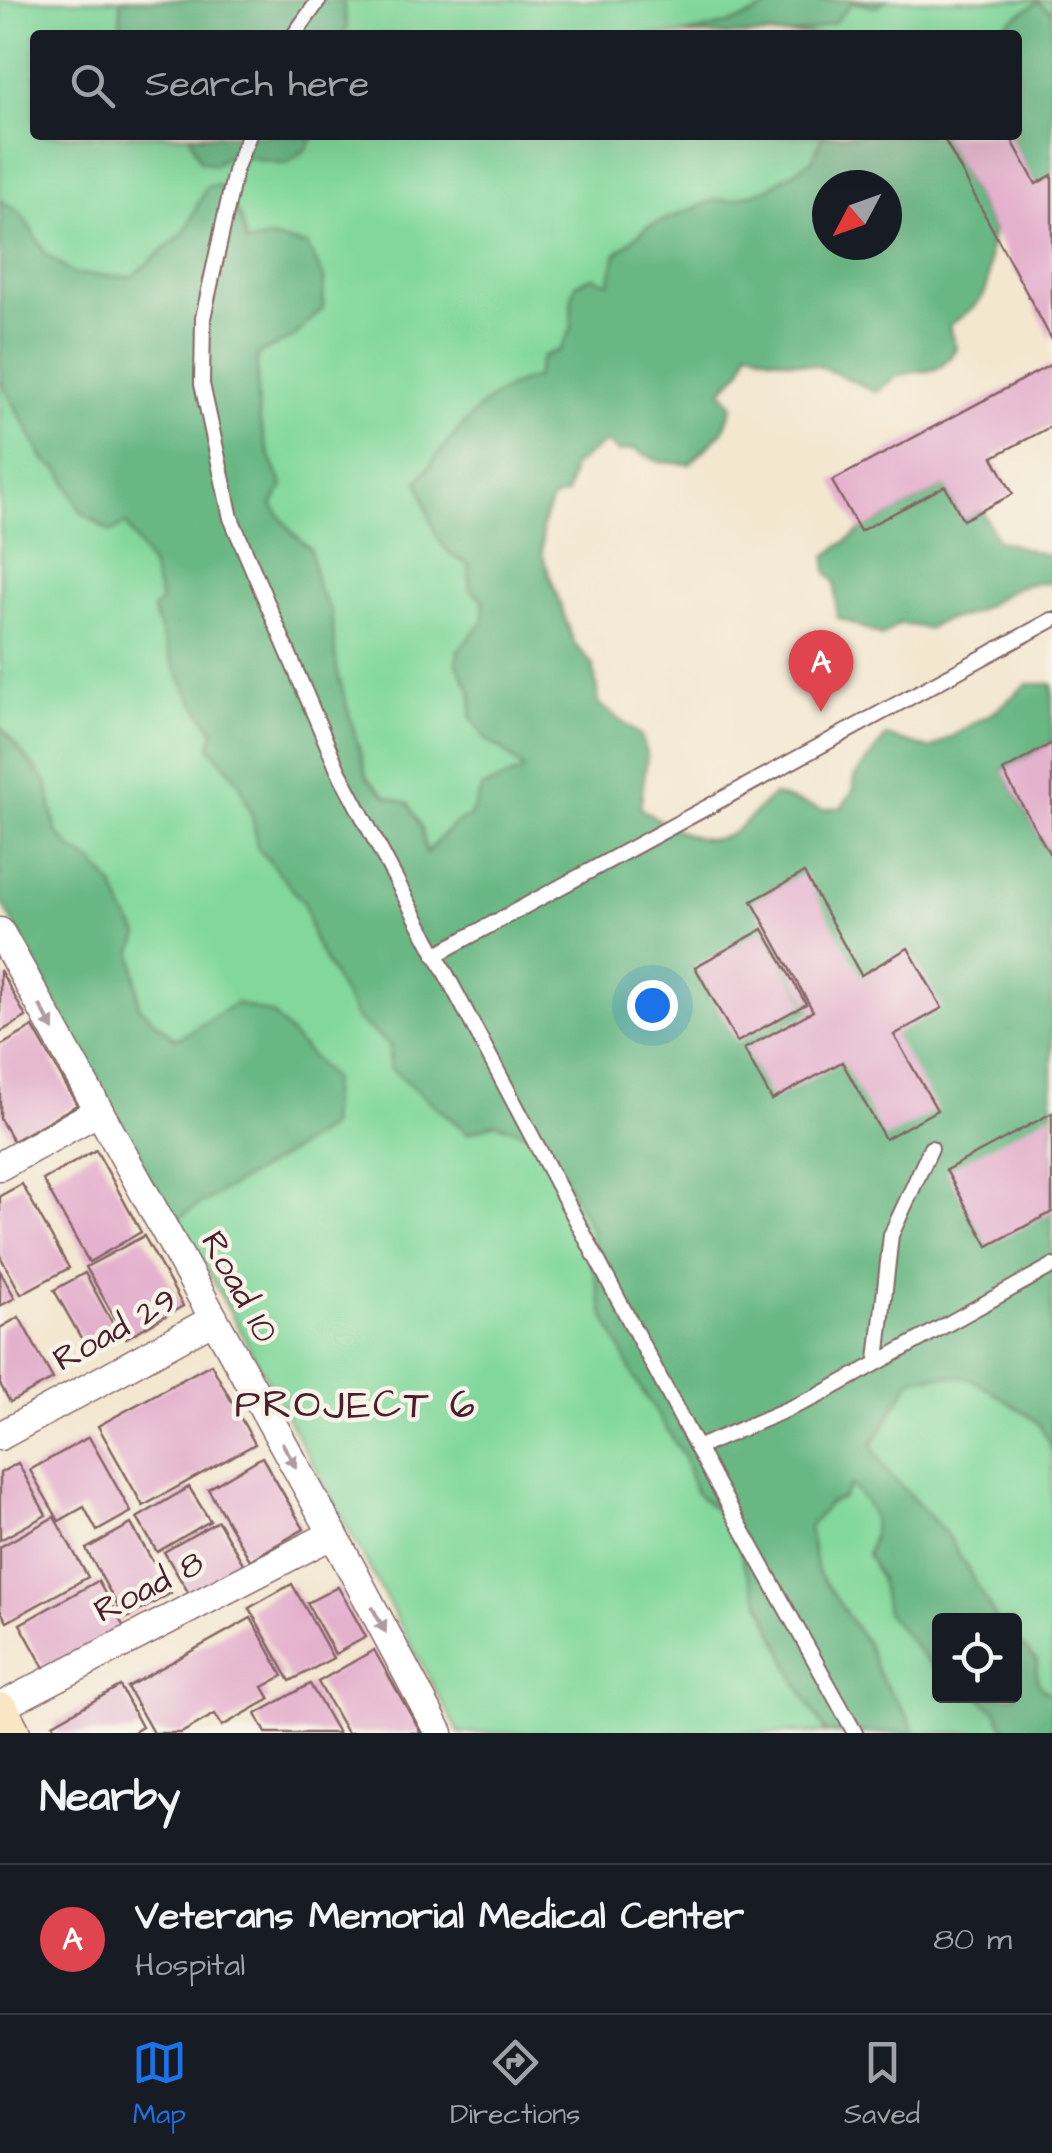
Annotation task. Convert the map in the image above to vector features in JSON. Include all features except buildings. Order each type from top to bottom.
[{"type":"main road","points":[[0,1710],[11,1733]]},
{"type":"street","name":"Road 10","points":[[0,932],[439,1733]]},
{"type":"street","points":[[0,1166],[99,1111]]},
{"type":"street","name":"Road 29","points":[[0,1436],[214,1319]]},
{"type":"street","name":"Road 8","points":[[0,1710],[333,1534]]},
{"type":"lane","points":[[297,30],[318,0]]},
{"type":"lane","points":[[247,140],[236,167],[203,318],[202,384],[230,518],[338,770],[697,1448],[855,1733]]},
{"type":"lane","points":[[435,955],[1052,620]]},
{"type":"lane","points":[[877,1360],[891,1235],[930,1148]]},
{"type":"lane","points":[[697,1448],[816,1397],[1052,1266]]},
{"type":"green space","points":[[0,0],[1052,0],[1052,60],[1022,39],[1022,30],[30,30],[30,140],[927,140],[860,170],[812,170],[812,197],[630,348],[523,546],[640,808],[1005,1291],[1052,1340],[1052,1733],[459,1733],[0,888]]},
{"type":"green space","points":[[120,0],[343,0],[347,28],[345,30],[121,30]]},
{"type":"green space","points":[[777,0],[887,0],[876,7],[853,2],[835,22],[812,30],[704,30]]},
{"type":"green space","points":[[1038,2],[1052,12],[1052,175],[1036,184],[1012,140],[1022,140],[1022,30],[996,30]]},
{"type":"green space","points":[[192,140],[312,140],[286,164],[229,154],[214,165],[200,161]]},
{"type":"green space","points":[[821,140],[945,140],[993,231],[989,276],[980,300],[949,326],[956,348],[937,368],[898,376],[877,392],[822,367],[749,349],[742,369],[722,390],[733,406],[723,431],[690,464],[661,462],[633,449],[619,452],[605,442],[573,466],[567,494],[552,499],[542,526],[542,554],[574,643],[593,665],[599,704],[641,736],[647,756],[640,808],[685,834],[710,839],[734,832],[774,795],[823,810],[842,807],[854,789],[854,778],[886,736],[930,749],[997,710],[1027,684],[1052,684],[1052,743],[1003,771],[1052,858],[1052,1452],[1035,1420],[972,1380],[953,1376],[912,1379],[872,1445],[885,1469],[949,1537],[993,1613],[932,1613],[932,1667],[886,1612],[880,1578],[867,1554],[873,1516],[851,1485],[843,1498],[829,1503],[809,1527],[817,1571],[867,1644],[880,1677],[915,1733],[826,1733],[798,1686],[744,1565],[735,1527],[695,1492],[683,1455],[635,1379],[603,1312],[593,1267],[592,1231],[544,1140],[496,1123],[468,1133],[389,1067],[390,1046],[357,1019],[314,941],[304,903],[257,847],[253,820],[240,784],[210,747],[214,731],[185,687],[165,644],[153,609],[161,601],[151,566],[126,524],[111,532],[81,512],[61,472],[44,460],[0,379],[0,201],[21,213],[46,254],[73,274],[131,277],[184,233],[207,186],[219,185],[241,219],[246,243],[270,238],[307,245],[324,278],[323,308],[294,337],[257,355],[260,423],[283,486],[272,505],[310,549],[318,588],[331,611],[337,671],[367,777],[386,796],[409,804],[422,830],[426,853],[454,824],[470,816],[482,788],[524,770],[501,748],[488,742],[471,718],[472,694],[457,664],[458,651],[484,620],[483,599],[470,589],[469,565],[439,541],[418,481],[484,404],[517,383],[535,378],[543,356],[560,350],[572,327],[571,302],[576,284],[593,277],[609,283],[616,254],[647,227],[714,200],[731,200],[767,189],[812,160]]},
{"type":"green space","points":[[945,486],[963,520],[982,510],[997,540],[1052,557],[1052,583],[1016,588],[972,613],[928,629],[900,623],[882,636],[837,617],[835,582],[827,572],[826,556],[860,531]]},
{"type":"green space","points":[[0,726],[47,783],[56,831],[72,849],[95,864],[114,887],[139,935],[133,951],[139,1007],[175,1039],[237,1003],[272,1014],[332,1079],[329,1127],[173,1222],[0,898]]},
{"type":"green space","points":[[1022,1646],[1037,1661],[1038,1681],[1052,1695],[1052,1733],[1007,1733],[996,1711],[986,1703],[1022,1703]]},
{"type":"place","name":"Veterans Memorial Medical Center","points":[[821,712]]},
{"type":"district","name":"PROJECT 6","points":[[356,1405]]}]
